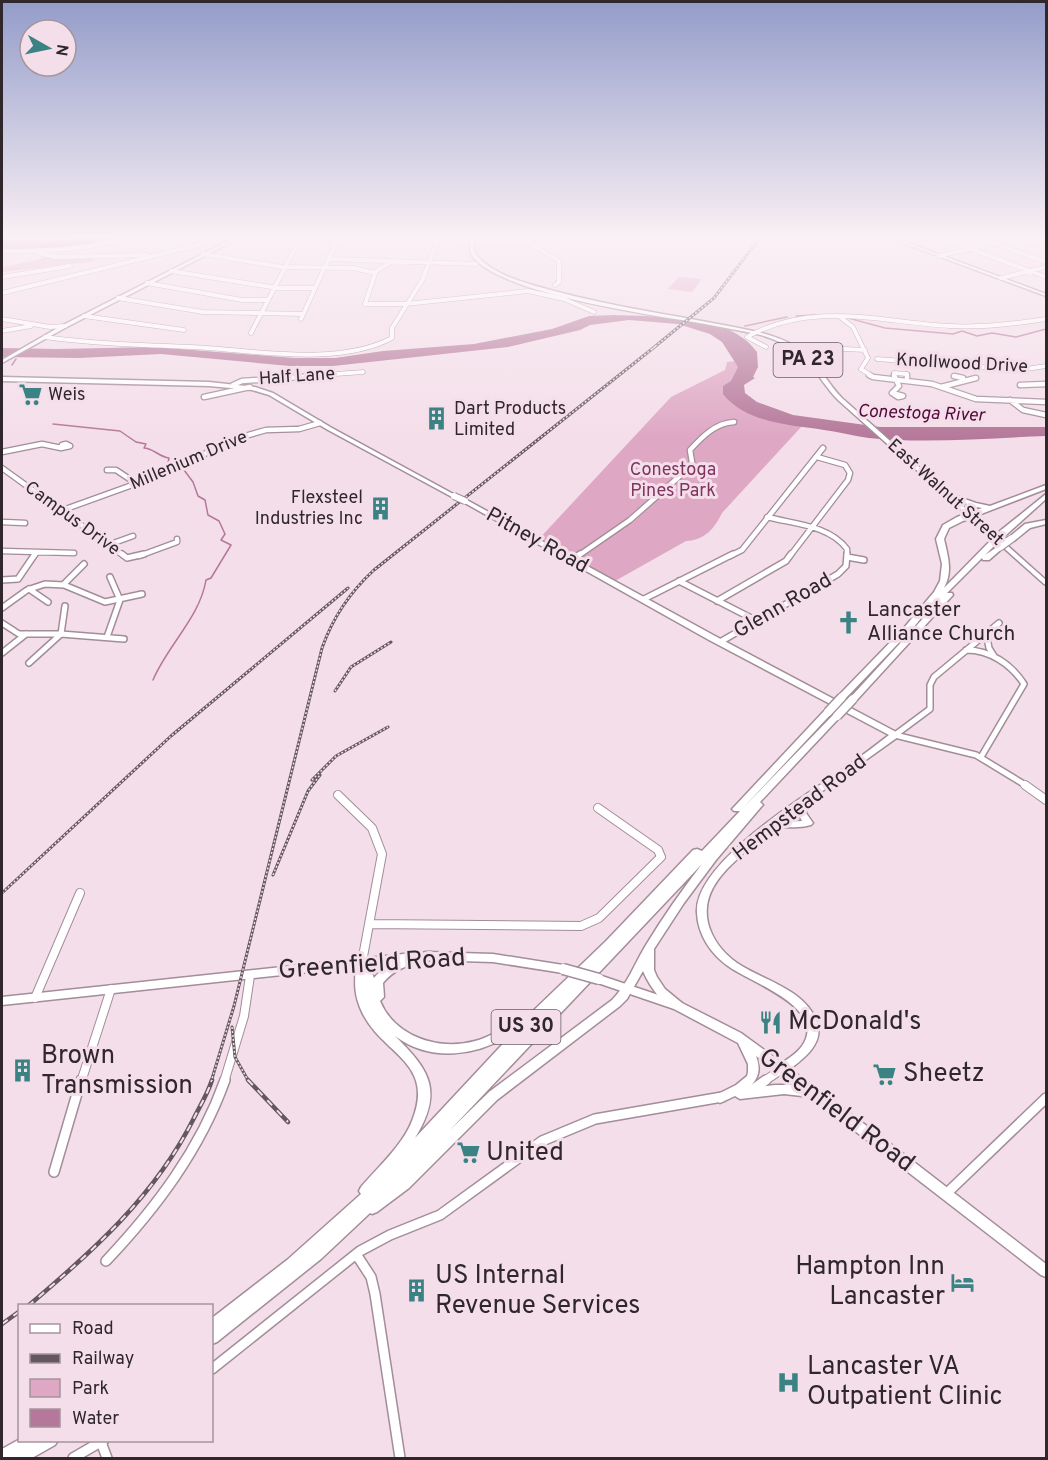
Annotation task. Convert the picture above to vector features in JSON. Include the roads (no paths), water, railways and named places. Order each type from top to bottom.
[{"type":"highway","points":[[906,630],[937,593],[944,581],[946,564],[940,542],[943,531],[951,523],[1047,487]]},
{"type":"highway","points":[[1007,536],[1047,496]]},
{"type":"highway","name":"PA 23","points":[[959,499],[977,506],[996,507]]},
{"type":"highway","points":[[997,545],[1047,502]]},
{"type":"highway","points":[[1007,536],[1028,526],[1047,522]]},
{"type":"highway","name":"US 30","points":[[213,1336],[287,1279],[417,1157],[812,742],[842,697],[906,630],[997,545]]},
{"type":"highway","name":"US 30","points":[[213,1326],[349,1219],[544,1007],[610,944],[832,714],[853,699],[997,545]]},
{"type":"highway","points":[[349,1219],[391,1195],[493,1096],[616,1003],[680,900],[712,858],[812,742]]},
{"type":"highway","points":[[649,949],[648,970],[652,980],[661,992],[678,1006]]},
{"type":"highway","points":[[381,1014],[377,991],[381,976],[397,964],[429,956]]},
{"type":"highway","points":[[362,962],[370,977],[373,999],[381,1014],[397,1031],[427,1047],[452,1050],[488,1042],[544,1007]]},
{"type":"highway","points":[[349,1219],[408,1138],[418,1121],[425,1098],[423,1078],[416,1063],[384,1035],[367,1011],[359,986],[362,962]]},
{"type":"highway","points":[[2,1457],[28,1442]]},
{"type":"highway","points":[[17,1458],[46,1442]]},
{"type":"main road","points":[[2,362],[108,303]]},
{"type":"main road","name":"East Walnut Street","points":[[611,303],[756,331],[783,339],[806,352],[851,407],[1047,576]]},
{"type":"main road","name":"Pitney Road","points":[[2,379],[233,385],[250,387],[271,394],[720,642],[895,735]]},
{"type":"main road","name":"East Walnut Street","points":[[917,465],[959,499],[1046,583]]},
{"type":"main road","name":"Hempstead Road","points":[[782,1069],[810,1043],[813,1030],[811,1017],[806,1009],[793,998],[738,968],[722,956],[705,933],[701,915],[703,899],[717,874],[748,844],[895,735]]},
{"type":"main road","points":[[772,825],[805,824],[802,803]]},
{"type":"main road","name":"Greenfield Road","points":[[2,1001],[429,956],[493,958],[563,969],[678,1006],[737,1036],[1047,1271]]},
{"type":"main road","points":[[720,1098],[748,1084],[753,1077],[753,1060],[737,1036]]},
{"type":"main road","points":[[740,1094],[796,1089],[817,1095]]},
{"type":"street","points":[[149,303],[203,312],[302,316],[308,303]]},
{"type":"street","points":[[251,333],[266,303]]},
{"type":"street","points":[[365,303],[415,303]]},
{"type":"street","points":[[574,303],[594,312]]},
{"type":"street","points":[[45,337],[114,345],[163,345],[274,353],[354,350],[381,345],[392,338],[392,328],[407,304]]},
{"type":"street","points":[[84,316],[184,330]]},
{"type":"street","points":[[840,317],[853,330],[853,334],[868,358],[861,367],[863,372],[873,377],[941,387],[976,399],[1047,402]]},
{"type":"street","points":[[766,347],[748,340],[747,336],[775,322],[792,318],[840,317],[953,327],[1047,319]]},
{"type":"street","points":[[2,319],[50,327],[65,326]]},
{"type":"street","points":[[2,331],[35,325]]},
{"type":"street","points":[[50,327],[57,331]]},
{"type":"street","points":[[825,348],[864,349]]},
{"type":"street","name":"Knollwood Drive","points":[[877,359],[1020,370],[1047,366]]},
{"type":"street","name":"Half Lane","points":[[233,385],[242,381],[363,372]]},
{"type":"street","points":[[892,393],[898,386],[894,373],[907,374],[907,381]]},
{"type":"street","points":[[954,376],[976,378]]},
{"type":"street","points":[[941,387],[958,382],[963,378]]},
{"type":"street","points":[[1020,385],[1047,384]]},
{"type":"street","points":[[204,397],[250,387]]},
{"type":"street","points":[[1010,400],[1023,410],[1047,415]]},
{"type":"street","points":[[572,560],[630,520],[690,467],[692,462],[690,450],[706,435],[723,422],[734,422]]},
{"type":"street","name":"Millenium Drive","points":[[60,511],[185,466],[224,442],[266,430],[298,429],[320,423]]},
{"type":"street","name":"Campus Drive","points":[[2,452],[42,444],[61,448]]},
{"type":"street","points":[[644,599],[741,550],[823,448]]},
{"type":"street","points":[[717,601],[782,564],[848,480],[850,473],[843,464],[817,457]]},
{"type":"street","name":"Campus Drive","points":[[2,468],[130,559],[177,542],[177,539]]},
{"type":"street","points":[[107,470],[116,470],[137,483]]},
{"type":"street","name":"Glenn Road","points":[[720,642],[842,571],[847,549],[840,540],[827,533],[767,517]]},
{"type":"street","points":[[2,522],[25,523]]},
{"type":"street","points":[[108,545],[132,536]]},
{"type":"street","points":[[2,551],[74,553]]},
{"type":"street","points":[[2,580],[17,580],[37,552]]},
{"type":"street","points":[[847,557],[864,560]]},
{"type":"street","points":[[64,584],[84,564]]},
{"type":"street","points":[[107,637],[120,600],[110,577]]},
{"type":"street","points":[[678,581],[757,621]]},
{"type":"street","points":[[2,608],[29,589],[46,583],[64,584],[98,601],[120,600],[142,594]]},
{"type":"street","points":[[29,589],[48,602]]},
{"type":"street","points":[[29,663],[61,633],[65,606]]},
{"type":"street","points":[[2,623],[14,633],[61,633],[124,639]]},
{"type":"street","points":[[895,735],[928,710],[932,703],[931,681],[999,623]]},
{"type":"street","points":[[2,653],[26,633]]},
{"type":"street","points":[[981,757],[1024,684],[1021,678],[989,648],[986,633]]},
{"type":"street","points":[[966,650],[983,651],[995,656]]},
{"type":"street","name":"Pitney Road","points":[[895,735],[966,751],[981,757],[1047,800]]},
{"type":"street","points":[[338,795],[371,827],[381,842],[382,854],[362,962]]},
{"type":"street","points":[[369,924],[580,926],[599,918],[661,857],[658,850],[598,808]]},
{"type":"street","points":[[35,998],[80,893]]},
{"type":"street","points":[[106,1261],[126,1242],[162,1196],[193,1150],[209,1119],[230,1066],[248,996],[250,976]]},
{"type":"street","points":[[54,1172],[60,1146],[111,989]]},
{"type":"street","points":[[213,1368],[356,1254],[390,1235],[440,1215],[526,1150],[566,1130],[595,1119],[740,1094],[755,1089],[782,1069]]},
{"type":"street","points":[[946,1194],[1047,1098]]},
{"type":"street","points":[[356,1254],[371,1277],[375,1294],[400,1458]]},
{"type":"street","points":[[74,1458],[100,1442]]},
{"type":"street","points":[[102,1442],[107,1458]]},
{"type":"water","points":[[589,316],[671,317],[711,324],[729,330],[745,339],[757,352],[758,367],[753,377],[755,378],[744,385],[745,393],[757,402],[793,415],[880,427],[1046,427],[1046,436],[890,440],[769,421],[744,411],[723,394],[723,386],[731,381],[738,367],[722,342],[710,334],[678,324],[629,320],[590,325],[580,330],[508,347],[333,366],[290,366],[161,354],[79,358],[2,357],[2,348],[154,347],[294,358],[335,358],[383,351],[474,344],[552,329]]},
{"type":"waterway","points":[[796,316],[816,315]]},
{"type":"waterway","points":[[745,326],[787,317]]},
{"type":"waterway","points":[[848,318],[885,328],[953,334],[962,331],[977,336],[992,333],[1016,337],[1046,329]]},
{"type":"waterway","points":[[12,365],[16,359]]},
{"type":"waterway","points":[[53,424],[120,431],[136,442],[146,444],[144,448],[169,458],[168,463],[173,465]]},
{"type":"waterway","points":[[153,680],[197,606],[206,580],[211,578],[231,545],[221,540],[225,534],[219,521],[208,515],[205,500],[198,496],[193,482],[184,470]]},
{"type":"railway","points":[[653,348],[708,303]]},
{"type":"railway","points":[[653,348],[657,345]]},
{"type":"railway","points":[[211,1082],[234,1006],[322,648],[337,615],[357,587],[374,570],[653,348]]},
{"type":"railway","points":[[2,893],[171,736],[348,588]]},
{"type":"railway","points":[[335,691],[351,667],[391,642]]},
{"type":"railway","points":[[312,780],[336,756],[388,727]]},
{"type":"railway","points":[[273,875],[308,791],[320,775]]},
{"type":"railway","points":[[232,1027],[235,1057],[249,1082]]},
{"type":"railway","points":[[30,1304],[121,1221],[161,1173],[204,1099],[212,1080]]},
{"type":"railway","points":[[248,1080],[288,1122]]},
{"type":"railway","points":[[2,1324],[18,1312]]},
{"type":"place","name":"Weis","points":[[30,395]]},
{"type":"place","name":"Dart Products Limited","points":[[436,419]]},
{"type":"place","name":"Flexsteel Industries Inc","points":[[381,508]]},
{"type":"place","name":"Lancaster Alliance Church","points":[[849,622]]},
{"type":"place","name":"McDonald's","points":[[770,1022]]},
{"type":"place","name":"Brown Transmission","points":[[23,1071]]},
{"type":"place","name":"Sheetz","points":[[885,1074]]},
{"type":"place","name":"United","points":[[468,1153]]},
{"type":"place","name":"Hampton Inn Lancaster","points":[[963,1282]]},
{"type":"place","name":"US Internal Revenue Services","points":[[417,1291]]},
{"type":"place","name":"Lancaster VA Outpatient Clinic","points":[[789,1382]]},
{"type":"water label","name":"Conestoga River","points":[[921,414]]},
{"type":"park label","name":"Conestoga Pines Park","points":[[673,480]]}]
